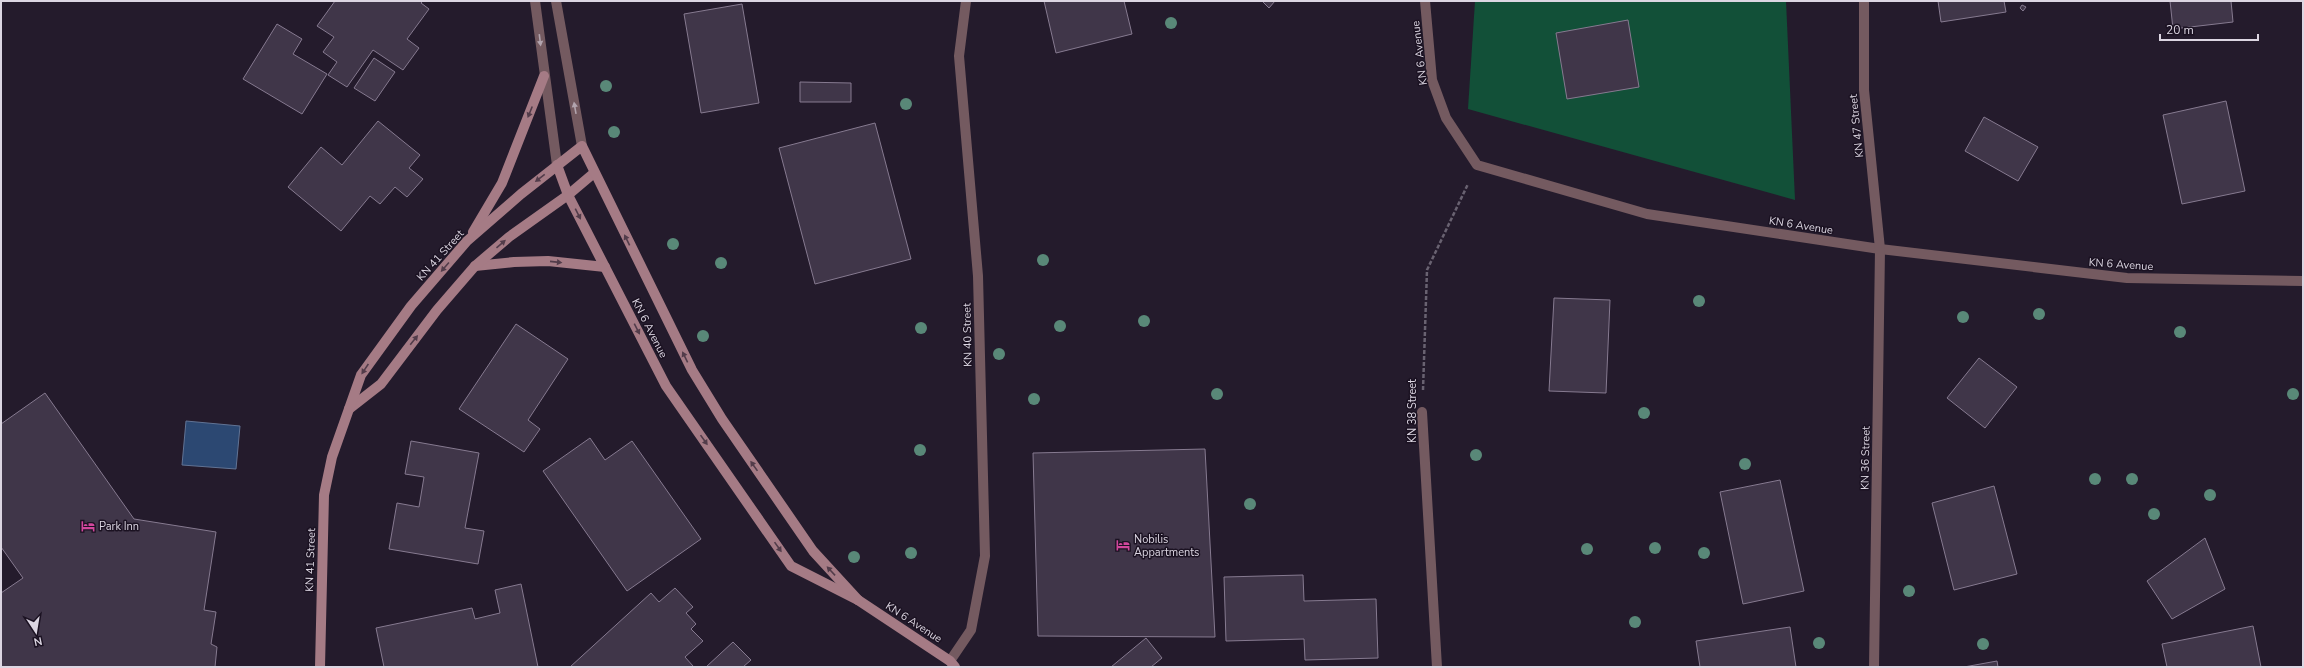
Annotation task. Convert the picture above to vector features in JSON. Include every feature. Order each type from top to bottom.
[{"type":"main road","points":[[467,241],[502,183],[544,76]]},
{"type":"main road","name":"KN 41 Street","points":[[320,667],[324,494],[332,458],[362,375],[411,306],[467,241],[557,165],[582,146]]},
{"type":"main road","name":"KN 6 Avenue","points":[[582,146],[692,370],[722,419],[813,551],[858,600]]},
{"type":"main road","name":"KN 6 Avenue","points":[[557,165],[568,195],[666,386],[791,566],[858,600],[953,664]]},
{"type":"main road","points":[[349,409],[381,384],[428,322],[475,266],[533,219],[568,195],[594,173]]},
{"type":"main road","points":[[475,266],[514,262],[548,261],[605,267]]},
{"type":"street","name":"KN 6 Avenue","points":[[535,1],[557,165]]},
{"type":"street","name":"KN 6 Avenue","points":[[556,1],[582,146]]},
{"type":"street","name":"KN 40 Street","points":[[953,664],[971,630],[985,556],[978,276],[959,56],[966,1]]},
{"type":"street","name":"KN 6 Avenue","points":[[1425,1],[1432,80],[1446,118],[1477,165],[1647,214],[1880,249],[2127,278],[2303,280]]},
{"type":"street","name":"KN 47 Street","points":[[1864,1],[1864,90],[1880,249]]},
{"type":"street","name":"KN 36 Street","points":[[1874,667],[1880,249]]},
{"type":"street","name":"KN 38 Street","points":[[1422,412],[1437,667]]},
{"type":"path","name":"KN 38 Street","points":[[1422,412],[1427,270],[1477,165]]},
{"type":"green space","points":[[1475,1],[1786,1],[1795,200],[1468,109]]},
{"type":"water","points":[[186,421],[240,426],[236,469],[182,465]]},
{"type":"building","points":[[335,1],[423,1],[421,3],[429,9],[407,39],[419,48],[403,70],[373,50],[347,87],[328,75],[337,62],[323,52],[334,37],[317,26]]},
{"type":"building","points":[[1044,1],[1124,1],[1132,34],[1056,53]]},
{"type":"building","points":[[1262,1],[1275,1],[1269,8]]},
{"type":"building","points":[[1938,1],[2004,1],[2006,12],[1941,22]]},
{"type":"building","points":[[2170,1],[2231,1],[2233,22],[2173,29]]},
{"type":"building","points":[[742,4],[759,103],[701,113],[684,14]]},
{"type":"building","points":[[2022,5],[2026,7],[2023,11],[2020,8]]},
{"type":"building","points":[[1628,20],[1639,87],[1567,99],[1556,33]]},
{"type":"building","points":[[277,24],[302,39],[293,54],[327,74],[302,114],[243,79]]},
{"type":"building","points":[[374,58],[395,72],[375,101],[354,88]]},
{"type":"building","points":[[800,82],[851,83],[851,102],[800,102]]},
{"type":"building","points":[[2226,101],[2245,191],[2182,204],[2163,115]]},
{"type":"building","points":[[1984,117],[2038,147],[2018,181],[1965,151]]},
{"type":"building","points":[[378,121],[420,155],[409,168],[423,179],[407,197],[395,187],[380,204],[370,196],[341,231],[288,187],[321,147],[342,165]]},
{"type":"building","points":[[875,123],[911,259],[815,284],[779,148]]},
{"type":"building","points":[[1554,298],[1610,300],[1606,393],[1549,391]]},
{"type":"building","points":[[516,324],[568,359],[528,420],[540,429],[524,452],[459,409]]},
{"type":"building","points":[[1979,358],[2017,387],[1985,428],[1947,398]]},
{"type":"building","name":"Park Inn","points":[[45,393],[134,519],[216,532],[204,610],[216,612],[211,644],[217,647],[215,667],[1,667],[1,593],[23,578],[1,547],[1,424]]},
{"type":"building","points":[[590,438],[605,460],[632,441],[701,539],[627,591],[543,471]]},
{"type":"building","points":[[411,441],[479,453],[465,528],[484,531],[478,564],[389,549],[397,503],[419,507],[424,477],[405,474]]},
{"type":"building","name":"Nobilis Appartments","points":[[1205,449],[1215,637],[1038,636],[1033,453]]},
{"type":"building","points":[[1780,480],[1804,591],[1743,604],[1720,492]]},
{"type":"building","points":[[1994,486],[2017,574],[1954,590],[1932,503]]},
{"type":"building","points":[[2205,538],[2225,589],[2172,619],[2147,581]]},
{"type":"building","points":[[1303,575],[1304,601],[1376,599],[1378,658],[1305,660],[1304,639],[1226,641],[1224,577]]},
{"type":"building","points":[[521,584],[538,667],[384,667],[376,628],[472,608],[475,619],[500,613],[495,590]]},
{"type":"building","points":[[675,588],[693,607],[686,613],[696,624],[691,629],[703,641],[685,657],[693,666],[570,667],[651,593],[659,602]]},
{"type":"building","points":[[2253,626],[2261,667],[2167,667],[2162,644]]},
{"type":"building","points":[[1790,627],[1796,667],[1700,667],[1696,641]]},
{"type":"building","points":[[1146,638],[1162,658],[1151,667],[1111,667]]},
{"type":"building","points":[[733,642],[751,660],[743,667],[706,667]]},
{"type":"building","points":[[1997,661],[1998,667],[1964,667]]},
{"type":"place","name":"Park Inn","points":[[88,526]]},
{"type":"place","name":"Nobilis Appartments","points":[[1123,545]]}]
